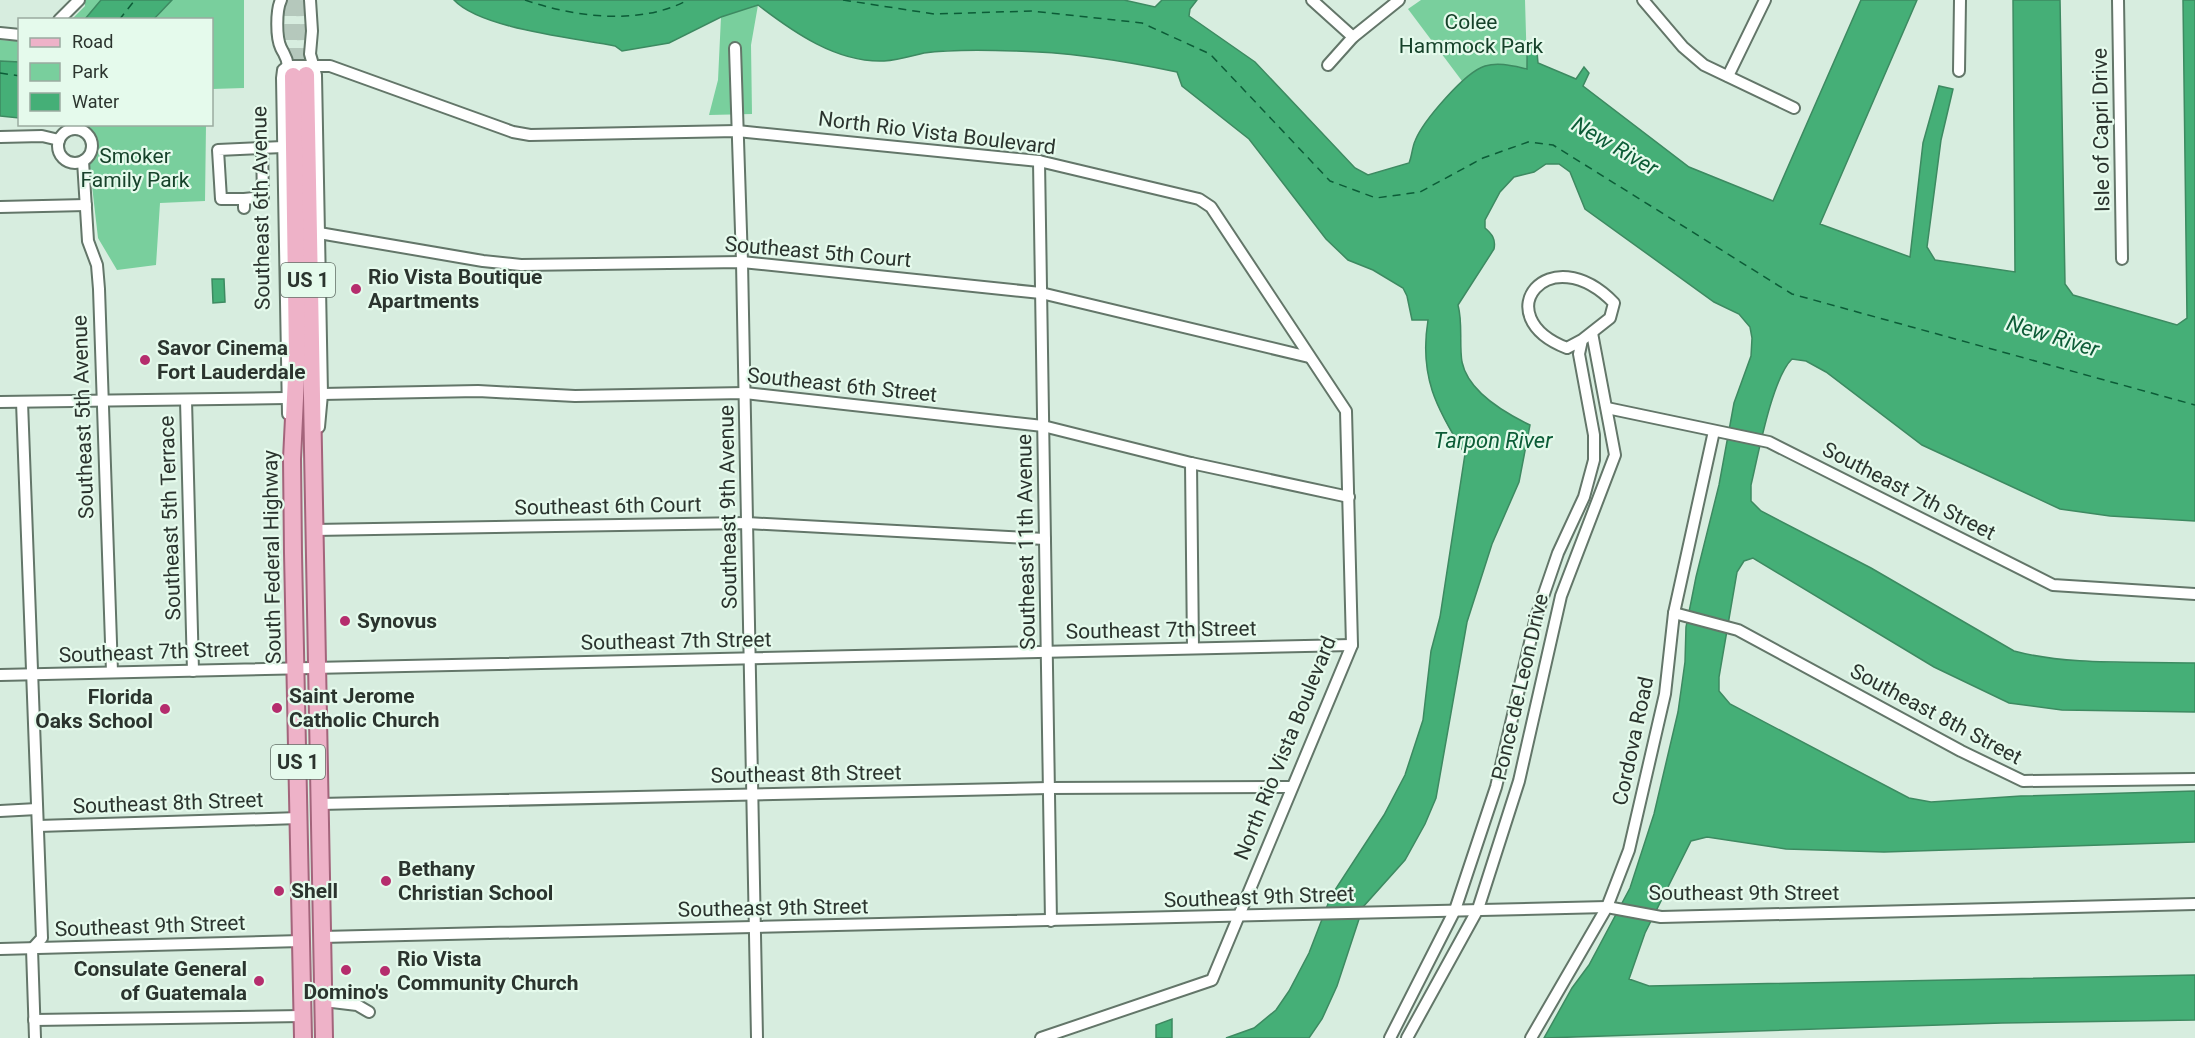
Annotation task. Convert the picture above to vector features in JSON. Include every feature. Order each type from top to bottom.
[{"type":"main road","name":"South Federal Highway","points":[[300,70],[297,367],[292,459],[303,1038]]},
{"type":"main road","name":"South Federal Highway","points":[[300,70],[314,486],[323,974]]},
{"type":"main road","points":[[301,908],[308,924],[315,933],[322,937]]},
{"type":"main road","points":[[301,940],[315,956],[323,974]]},
{"type":"main road","name":"US 1","points":[[323,974],[324,1038]]},
{"type":"street","points":[[61,18],[79,0]]},
{"type":"street","points":[[281,0],[279,40],[281,49],[300,70],[316,75],[322,394],[314,486]]},
{"type":"street","points":[[300,70],[310,0]]},
{"type":"street","points":[[1312,0],[1353,37]]},
{"type":"street","points":[[1328,65],[1353,37],[1399,0]]},
{"type":"street","points":[[1643,0],[1683,47],[1704,65],[1794,108]]},
{"type":"street","points":[[1728,76],[1765,0]]},
{"type":"street","points":[[1959,71],[1960,0]]},
{"type":"street","name":"Isle of Capri Drive","points":[[2118,0],[2122,259]]},
{"type":"street","points":[[0,33],[18,35]]},
{"type":"street","name":"Southeast 9th Avenue","points":[[735,48],[745,393],[757,1038]]},
{"type":"street","name":"North Rio Vista Boulevard","points":[[300,70],[330,66],[513,132],[530,135],[737,131],[1039,161],[1199,199],[1212,207],[1346,411],[1352,645],[1212,980],[1041,1038]]},
{"type":"street","name":"Southeast 6th Avenue","points":[[292,459],[286,398],[282,78],[283,70],[300,70]]},
{"type":"street","points":[[70,129],[86,132],[92,147],[83,161],[71,163],[61,156],[59,140],[70,129]]},
{"type":"street","points":[[0,137],[42,136],[59,140]]},
{"type":"street","points":[[262,148],[263,197],[244,203],[221,199],[218,150],[283,147]]},
{"type":"street","name":"Southeast 5th Avenue","points":[[83,161],[88,241],[97,265],[99,289],[112,672]]},
{"type":"street","name":"Southeast 11th Avenue","points":[[1039,161],[1051,921]]},
{"type":"street","points":[[0,207],[86,205]]},
{"type":"street","name":"Southeast 5th Court","points":[[319,233],[483,261],[521,265],[742,262],[1041,293],[1309,357]]},
{"type":"street","points":[[1562,277],[1588,282],[1614,303],[1610,318],[1582,340],[1567,348],[1551,342],[1533,327],[1528,314],[1532,292],[1544,279],[1562,277]]},
{"type":"street","name":"Ponce de Leon Drive","points":[[1407,1038],[1478,909],[1519,781],[1561,597],[1615,455],[1592,333]]},
{"type":"street","name":"Ponce de Leon Drive","points":[[1390,1038],[1455,910],[1496,787],[1536,617],[1558,553],[1584,497],[1594,460],[1594,435],[1579,354],[1582,340]]},
{"type":"street","name":"Southeast 6th Street","points":[[322,394],[478,391],[575,396],[745,393],[1043,426],[1191,463],[1349,497]]},
{"type":"street","points":[[0,402],[286,398]]},
{"type":"street","name":"Southeast 5th Terrace","points":[[186,400],[193,671]]},
{"type":"street","points":[[22,402],[42,938],[32,949],[35,1038]]},
{"type":"street","name":"Southeast 7th Street","points":[[1607,408],[1769,442],[2053,585],[2195,594]]},
{"type":"street","name":"Cordova Road","points":[[1531,1038],[1607,907],[1629,850],[1665,694],[1674,614],[1719,432]]},
{"type":"street","points":[[1191,463],[1194,648]]},
{"type":"street","name":"Southeast 6th Court","points":[[315,530],[747,523],[1045,538]]},
{"type":"street","name":"Southeast 8th Street","points":[[1674,614],[1729,626],[1961,751],[2023,781],[2195,779]]},
{"type":"street","name":"Southeast 7th Street","points":[[0,675],[1352,645]]},
{"type":"street","name":"Southeast 8th Street","points":[[320,804],[1049,788],[1292,787]]},
{"type":"street","points":[[0,811],[37,809]]},
{"type":"street","name":"Southeast 8th Street","points":[[38,826],[299,818]]},
{"type":"street","name":"Southeast 9th Street","points":[[322,937],[1238,917],[1478,909],[1607,907],[1660,917],[2195,904]]},
{"type":"street","name":"Southeast 9th Street","points":[[0,950],[301,940]]},
{"type":"street","points":[[324,1001],[357,1005],[369,1012]]},
{"type":"street","points":[[34,1020],[302,1016]]},
{"type":"green space","points":[[84,0],[101,0],[86,18],[73,18],[85,6]]},
{"type":"green space","name":"Smoker Family Park","points":[[172,0],[244,0],[244,88],[213,89],[213,18],[156,18]]},
{"type":"green space","name":"Colee Hammock Park","points":[[1421,0],[1525,0],[1527,69],[1493,66],[1478,70],[1462,81],[1408,9]]},
{"type":"green space","points":[[758,5],[751,45],[752,114],[709,115],[718,80],[721,17]]},
{"type":"green space","points":[[0,40],[18,41],[18,62],[0,61]]},
{"type":"green space","name":"Smoker Family Park","points":[[85,126],[206,126],[205,201],[160,203],[156,265],[117,270],[98,238]]},
{"type":"water","points":[[101,0],[172,0],[155,18],[86,18]]},
{"type":"water","points":[[454,0],[1124,0],[1155,7],[1162,0],[1197,0],[1190,9],[1189,16],[1255,62],[1355,168],[1368,175],[1409,163],[1415,141],[1426,122],[1456,87],[1477,70],[1496,64],[1527,69],[1527,41],[1536,41],[1538,63],[1576,79],[1584,67],[1589,73],[1583,86],[1689,167],[1773,201],[1861,0],[1917,0],[1820,224],[1910,257],[1923,143],[1939,86],[1953,89],[1941,140],[1927,247],[1935,260],[2015,272],[2013,0],[2060,0],[2065,284],[2073,295],[2177,325],[2187,318],[2183,0],[2195,0],[2195,521],[2110,516],[2060,509],[1922,445],[1826,372],[1806,361],[1792,359],[1778,383],[1772,400],[1751,485],[1751,501],[1761,511],[1871,568],[2014,651],[2080,661],[2195,663],[2195,712],[2062,710],[2009,703],[1934,667],[1753,558],[1744,561],[1737,572],[1719,677],[1719,691],[1730,704],[1909,798],[1931,802],[2021,796],[2195,791],[2195,842],[1884,852],[1786,849],[1707,837],[1691,841],[1645,933],[1629,979],[1649,986],[2195,975],[2195,1020],[2002,1023],[1544,1038],[1572,988],[1589,965],[1630,888],[1654,814],[1678,712],[1685,662],[1686,627],[1696,577],[1719,485],[1734,403],[1751,356],[1752,338],[1750,327],[1739,314],[1714,302],[1585,209],[1570,172],[1559,164],[1546,164],[1534,172],[1514,177],[1500,192],[1485,220],[1485,228],[1494,240],[1494,249],[1458,305],[1461,355],[1466,373],[1489,400],[1530,425],[1519,482],[1492,544],[1467,622],[1436,798],[1405,860],[1363,907],[1337,986],[1322,1019],[1309,1038],[1226,1038],[1254,1028],[1276,1010],[1289,991],[1309,953],[1331,896],[1384,815],[1405,775],[1423,720],[1431,651],[1440,617],[1465,454],[1446,422],[1432,391],[1426,358],[1428,320],[1412,320],[1403,288],[1373,270],[1348,260],[1326,239],[1249,139],[1182,86],[1177,72],[1097,58],[1035,52],[946,51],[884,61],[867,60],[849,57],[816,44],[758,5],[721,17],[669,43],[622,51],[615,46],[554,36],[507,25],[467,10]]},
{"type":"water","points":[[0,61],[18,62],[18,118],[0,116]]},
{"type":"water","points":[[212,279],[224,279],[225,302],[213,303]]},
{"type":"water","points":[[1172,1019],[1172,1038],[1156,1038],[1156,1025]]},
{"type":"ferry route","points":[[121,18],[135,0]]},
{"type":"ferry route","points":[[525,0],[565,11],[607,16],[649,13],[688,0]]},
{"type":"ferry route","points":[[843,0],[934,14],[1032,11],[1142,23],[1210,54],[1330,181],[1376,198],[1420,192],[1483,158],[1528,142],[1553,145],[1792,294],[2195,405]]},
{"type":"ferry route","points":[[0,73],[18,76]]},
{"type":"tunnel","points":[[292,0],[293,76]]},
{"type":"tunnel","points":[[304,0],[306,75]]},
{"type":"place","name":"Rio Vista Boutique Apartments","points":[[356,289]]},
{"type":"place","name":"Savor Cinema Fort Lauderdale","points":[[145,360]]},
{"type":"place","name":"Synovus","points":[[345,621]]},
{"type":"place","name":"Saint Jerome Catholic Church","points":[[277,708]]},
{"type":"place","name":"Florida Oaks School","points":[[165,709]]},
{"type":"place","name":"Bethany Christian School","points":[[386,881]]},
{"type":"place","name":"Shell","points":[[279,891]]},
{"type":"place","name":"Domino's","points":[[346,970]]},
{"type":"place","name":"Rio Vista Community Church","points":[[385,971]]},
{"type":"place","name":"Consulate General of Guatemala","points":[[259,981]]},
{"type":"water label","name":"New River","points":[[1615,146]]},
{"type":"water label","name":"New River","points":[[2053,336]]},
{"type":"water label","name":"Tarpon River","points":[[1493,440]]}]
